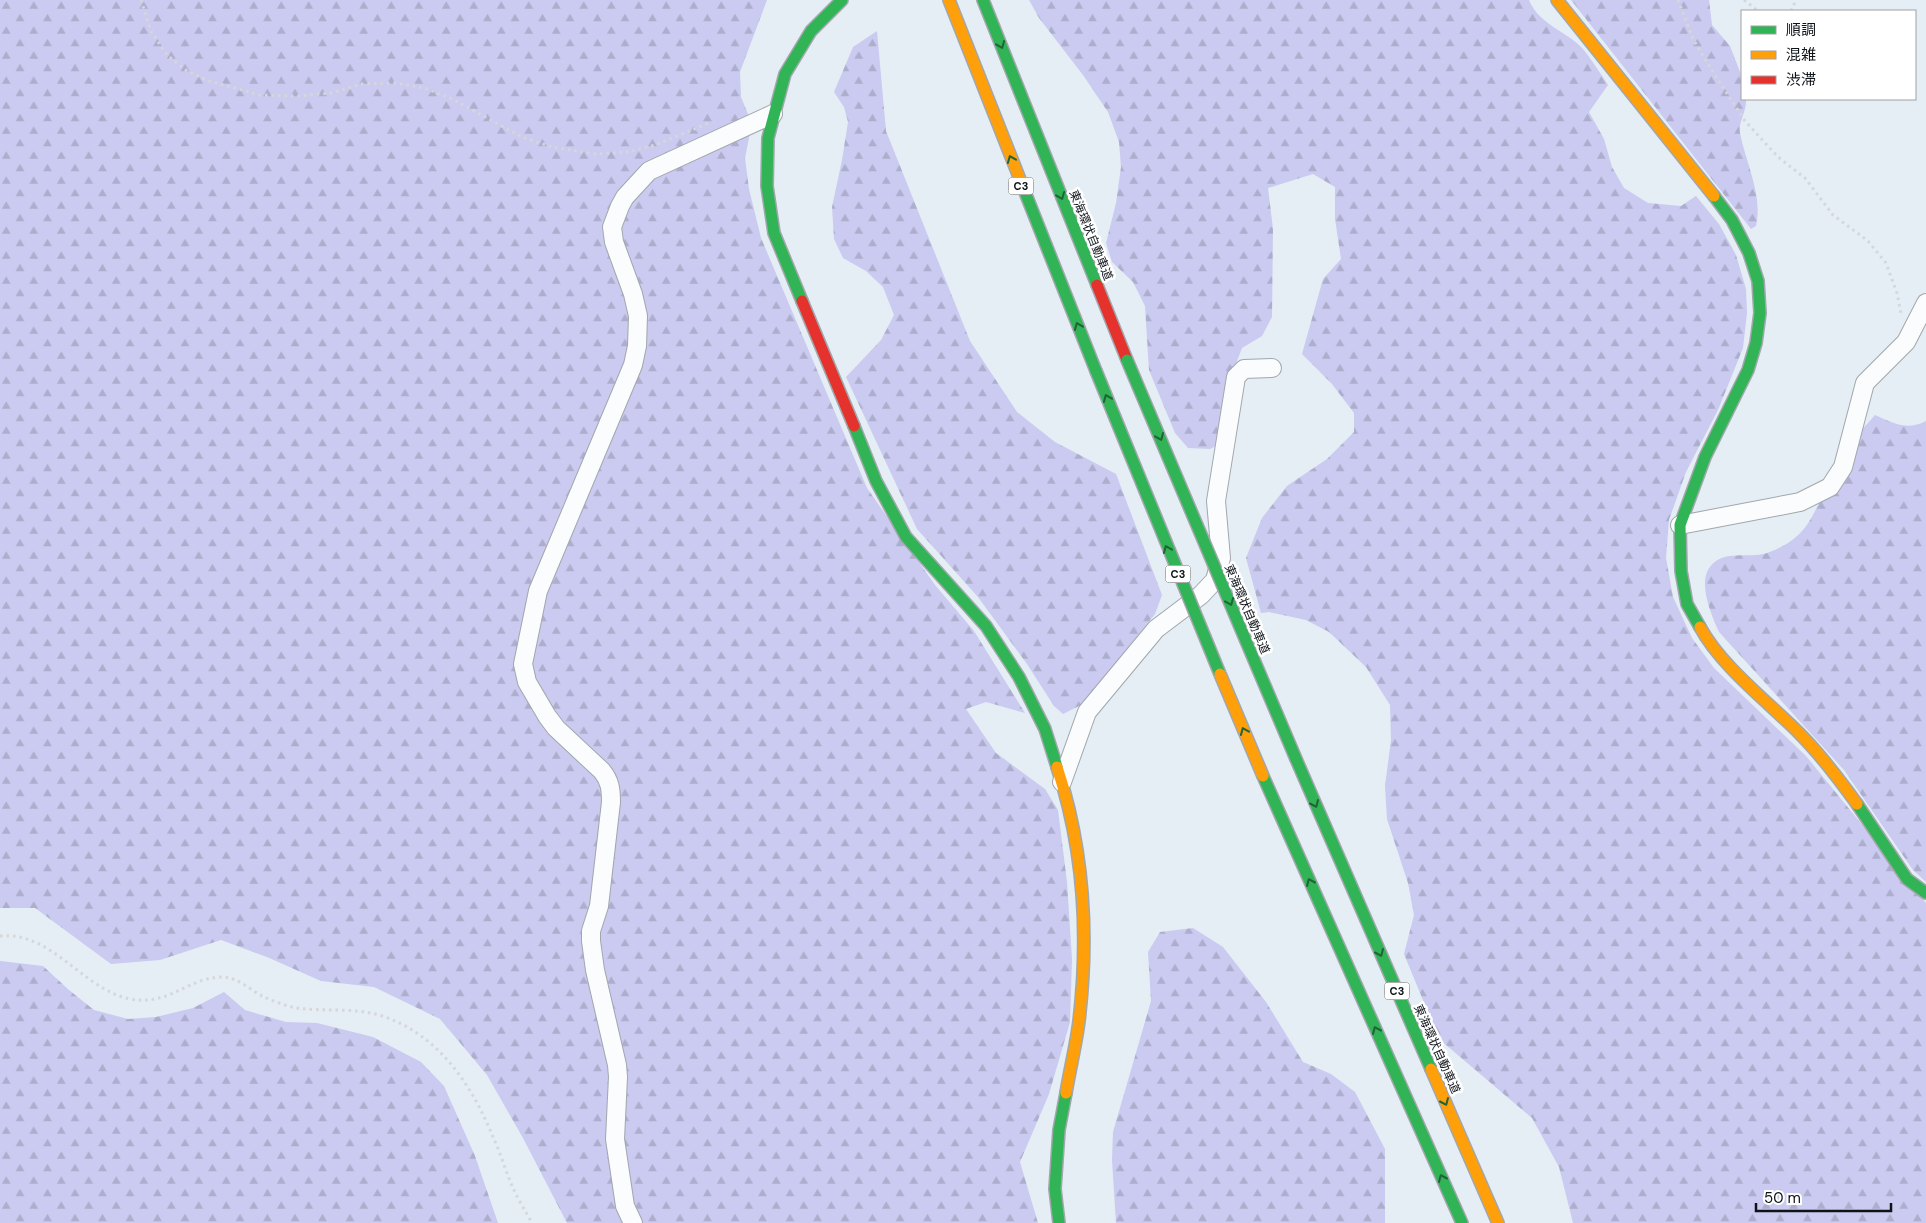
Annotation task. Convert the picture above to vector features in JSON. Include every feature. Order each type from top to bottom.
[{"type":"main road","points":[[842,0],[811,31],[785,74],[773,114],[768,138],[767,186],[774,233],[820,349],[857,432],[876,481],[906,537],[986,626],[1019,677],[1045,729],[1062,782],[1076,842],[1083,896],[1084,960],[1079,1022],[1059,1130],[1055,1189],[1059,1223]]},
{"type":"main road","name":"C3","points":[[949,0],[1184,590],[1263,776],[1462,1223]]},
{"type":"main road","name":"東海環状自動車道","points":[[983,0],[1127,360],[1296,759],[1498,1223]]},
{"type":"main road","points":[[1557,0],[1663,130],[1732,220],[1749,253],[1758,281],[1760,313],[1756,343],[1748,370],[1705,457],[1680,525],[1681,571],[1687,604],[1703,633],[1734,671],[1800,734],[1836,775],[1872,825],[1907,879],[1926,893]]},
{"type":"street","points":[[633,1223],[626,1206],[614,1140],[617,1065],[595,970],[591,941],[591,931],[599,906],[611,802],[610,787],[608,778],[602,771],[556,728],[547,716],[527,682],[523,664],[538,591],[633,365],[637,346],[638,316],[633,294],[614,242],[612,227],[618,211],[625,197],[648,171],[773,114]]},
{"type":"street","points":[[1680,525],[1800,502],[1830,487],[1842,467],[1865,383],[1906,342],[1926,303]]},
{"type":"street","points":[[1062,782],[1087,712],[1156,628],[1201,595],[1215,580],[1221,558],[1216,501],[1236,377],[1244,369],[1272,368]]},
{"type":"path","points":[[141,0],[151,31],[167,55],[187,71],[209,81],[260,96],[297,96],[332,93],[361,84],[396,83],[425,88],[452,98],[522,137],[552,147],[595,154],[627,152],[655,145],[711,122]]},
{"type":"path","points":[[1678,0],[1693,39],[1745,120],[1778,157],[1806,178],[1833,215],[1868,241],[1886,263],[1896,293],[1906,342]]},
{"type":"path","points":[[1744,0],[1757,10]]},
{"type":"path","points":[[0,936],[13,935],[31,940],[68,963],[104,991],[129,999],[154,1001],[194,984],[220,977],[242,983],[264,996],[294,1008],[321,1011],[354,1011],[382,1016],[414,1031],[437,1048],[460,1074],[482,1112],[513,1189],[532,1223]]},
{"type":"green space","points":[[0,0],[767,0],[740,72],[741,97],[750,119],[750,133],[745,158],[749,189],[761,238],[867,488],[935,585],[974,631],[1025,713],[986,702],[966,709],[996,753],[1045,789],[1058,810],[1067,882],[1072,959],[1070,1022],[1049,1094],[1020,1162],[1038,1223],[567,1223],[523,1138],[487,1075],[440,1019],[374,987],[321,981],[267,957],[221,940],[160,960],[111,964],[35,908],[0,908]]},
{"type":"green space","points":[[1029,0],[1529,0],[1539,16],[1583,49],[1608,85],[1589,112],[1604,139],[1612,167],[1624,188],[1648,203],[1681,206],[1696,196],[1719,224],[1736,255],[1746,289],[1747,313],[1743,348],[1718,410],[1686,472],[1669,520],[1666,558],[1673,597],[1692,638],[1714,668],[1806,756],[1926,903],[1926,1223],[1573,1223],[1559,1167],[1532,1118],[1439,1039],[1404,954],[1414,915],[1408,883],[1387,819],[1385,786],[1391,740],[1390,705],[1366,667],[1329,632],[1306,620],[1269,612],[1261,613],[1246,558],[1262,518],[1287,486],[1327,459],[1354,432],[1354,413],[1332,384],[1302,354],[1323,279],[1341,259],[1335,219],[1335,187],[1313,174],[1268,188],[1273,229],[1272,317],[1262,336],[1242,348],[1232,374],[1220,436],[1216,446],[1210,449],[1188,448],[1175,433],[1149,370],[1145,306],[1133,282],[1112,262],[1106,243],[1116,203],[1121,167],[1119,142],[1108,112],[1083,75],[1039,18]]},
{"type":"green space","points":[[1571,0],[1709,0],[1712,25],[1730,46],[1741,74],[1741,100],[1746,100],[1740,133],[1756,191],[1758,214],[1756,226],[1751,229]]},
{"type":"green space","points":[[877,31],[886,131],[970,341],[1017,412],[1055,442],[1116,474],[1162,595],[1155,614],[1083,704],[1063,714],[1054,706],[1027,664],[978,597],[917,529],[846,377],[881,340],[894,315],[883,287],[866,271],[843,258],[834,239],[832,207],[848,122],[844,107],[834,92],[853,47]]},
{"type":"green space","points":[[1875,415],[1906,426],[1926,421],[1926,882],[1913,870],[1844,770],[1719,632],[1710,610],[1705,584],[1708,570],[1719,559],[1764,554],[1783,546],[1798,536],[1812,517],[1831,473],[1841,456]]},
{"type":"green space","points":[[1193,928],[1223,947],[1266,1002],[1303,1062],[1331,1074],[1355,1092],[1385,1149],[1385,1223],[1116,1223],[1112,1160],[1113,1132],[1151,1001],[1148,952],[1160,932]]},
{"type":"green space","points":[[0,961],[43,966],[94,1010],[128,1019],[156,1017],[193,1008],[224,992],[245,1010],[286,1022],[317,1023],[373,1037],[421,1062],[444,1086],[475,1156],[498,1223],[0,1223]]},
{"type":"traffic: fast","points":[[802,301],[774,233],[767,186],[768,138],[785,74],[811,31],[842,0]]},
{"type":"traffic: fast","points":[[983,0],[1097,285]]},
{"type":"traffic: fast","points":[[1021,182],[1096,371]]},
{"type":"traffic: fast","points":[[1700,627],[1687,604],[1681,571],[1680,525],[1705,457],[1748,370],[1756,343],[1760,313],[1758,281],[1749,253],[1732,220],[1714,196]]},
{"type":"traffic: fast","points":[[1127,360],[1296,759]]},
{"type":"traffic: fast","points":[[1096,371],[1220,674]]},
{"type":"traffic: fast","points":[[854,426],[876,481],[906,537],[986,626],[1019,677],[1045,729],[1057,767]]},
{"type":"traffic: fast","points":[[1296,759],[1431,1069]]},
{"type":"traffic: fast","points":[[1263,776],[1462,1223]]},
{"type":"traffic: fast","points":[[1857,804],[1907,879],[1926,893]]},
{"type":"traffic: fast","points":[[1059,1223],[1055,1189],[1059,1130],[1066,1093]]},
{"type":"traffic: slow","points":[[949,0],[1021,182]]},
{"type":"traffic: slow","points":[[1557,0],[1714,196]]},
{"type":"traffic: slow","points":[[1700,627],[1720,656],[1745,683],[1814,749],[1857,804]]},
{"type":"traffic: slow","points":[[1220,674],[1263,776]]},
{"type":"traffic: slow","points":[[1057,767],[1073,829],[1082,893],[1084,925],[1084,957],[1079,1021],[1066,1093]]},
{"type":"traffic: slow","points":[[1431,1069],[1498,1223]]},
{"type":"traffic: jam","points":[[1097,285],[1127,360]]},
{"type":"traffic: jam","points":[[802,301],[854,426]]}]
